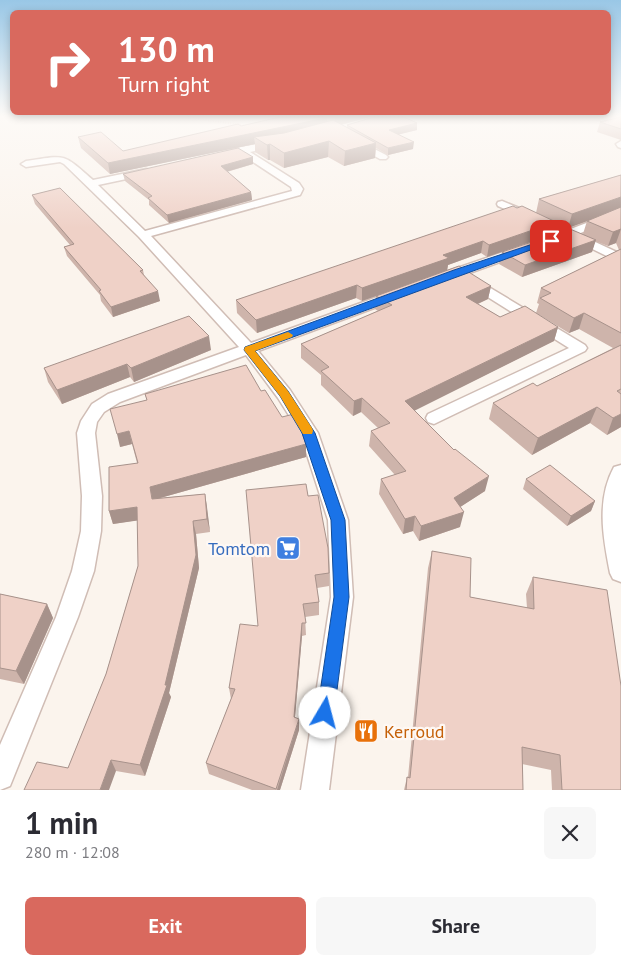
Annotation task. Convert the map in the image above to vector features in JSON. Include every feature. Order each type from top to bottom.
[{"type":"street","points":[[213,156],[223,154]]},
{"type":"street","points":[[143,235],[296,193],[298,189],[294,185],[247,154]]},
{"type":"street","points":[[378,154],[384,157]]},
{"type":"street","points":[[26,164],[61,159],[68,162],[92,184],[143,235],[249,350],[284,394],[308,433],[338,520],[342,597],[314,790]]},
{"type":"street","points":[[92,184],[157,169]]},
{"type":"street","points":[[502,204],[621,259]]},
{"type":"street","points":[[433,281],[569,234],[621,213]]},
{"type":"street","points":[[434,418],[580,348],[458,272]]},
{"type":"street","points":[[0,776],[67,617],[83,571],[91,531],[92,496],[86,433],[89,421],[98,408],[114,398],[249,350],[416,287]]},
{"type":"street","points":[[621,472],[611,508],[614,539],[621,573]]},
{"type":"building","points":[[97,154],[152,154],[108,163]]},
{"type":"building","points":[[212,154],[248,154],[253,157],[221,166],[251,192],[167,215],[148,198],[152,196],[123,174]]},
{"type":"building","points":[[621,175],[621,197],[572,214],[539,199]]},
{"type":"building","points":[[60,188],[143,270],[140,271],[158,291],[111,307],[99,291],[101,290],[64,247],[74,244],[32,195]]},
{"type":"building","points":[[513,206],[517,208],[522,206],[556,222],[489,245],[483,241],[443,255],[449,258],[362,288],[357,285],[256,320],[236,300]]},
{"type":"building","points":[[621,207],[621,229],[613,232],[587,221]]},
{"type":"building","points":[[570,229],[596,240],[525,265],[502,252]]},
{"type":"building","points":[[621,249],[621,333],[584,313],[574,318],[540,298],[551,293],[541,288]]},
{"type":"building","points":[[459,266],[491,286],[466,297],[500,317],[525,306],[558,327],[405,401],[454,450],[489,476],[454,498],[464,512],[421,526],[415,516],[405,519],[381,479],[406,471],[371,431],[390,423],[362,398],[354,401],[321,371],[329,367],[301,344],[392,305],[376,296]]},
{"type":"building","points":[[189,316],[209,336],[131,368],[127,364],[57,390],[44,368]]},
{"type":"building","points":[[621,345],[621,389],[617,391],[621,394],[621,414],[613,418],[597,407],[538,438],[493,403],[533,383],[537,386]]},
{"type":"building","points":[[246,365],[261,391],[265,390],[282,417],[294,414],[306,444],[150,487],[152,499],[205,494],[207,519],[193,521],[196,555],[165,685],[167,685],[140,765],[111,760],[100,790],[24,790],[37,762],[68,768],[106,674],[138,566],[137,507],[109,511],[109,467],[138,463],[129,431],[117,434],[110,409],[147,400],[145,394]]},
{"type":"building","points":[[550,465],[595,501],[571,516],[526,479]]},
{"type":"building","points":[[306,484],[308,496],[318,495],[328,548],[329,573],[315,575],[319,602],[303,604],[306,623],[302,623],[294,717],[299,719],[276,789],[206,763],[235,689],[229,688],[240,624],[258,626],[246,490]]},
{"type":"building","points":[[432,551],[471,558],[470,597],[534,609],[533,577],[607,590],[621,686],[621,790],[562,790],[560,755],[522,747],[523,790],[406,790],[407,777],[410,778]]},
{"type":"building","points":[[0,594],[47,604],[16,671],[0,668]]},
{"type":"slow traffic","points":[[288,335],[249,350],[284,394],[307,431]]},
{"type":"place","name":"Tomtom","points":[[288,548]]},
{"type":"place","name":"Kerroud","points":[[366,731]]},
{"type":"route","points":[[325,713],[342,597],[338,520],[308,433],[284,394],[249,350],[458,272],[551,241]]}]
